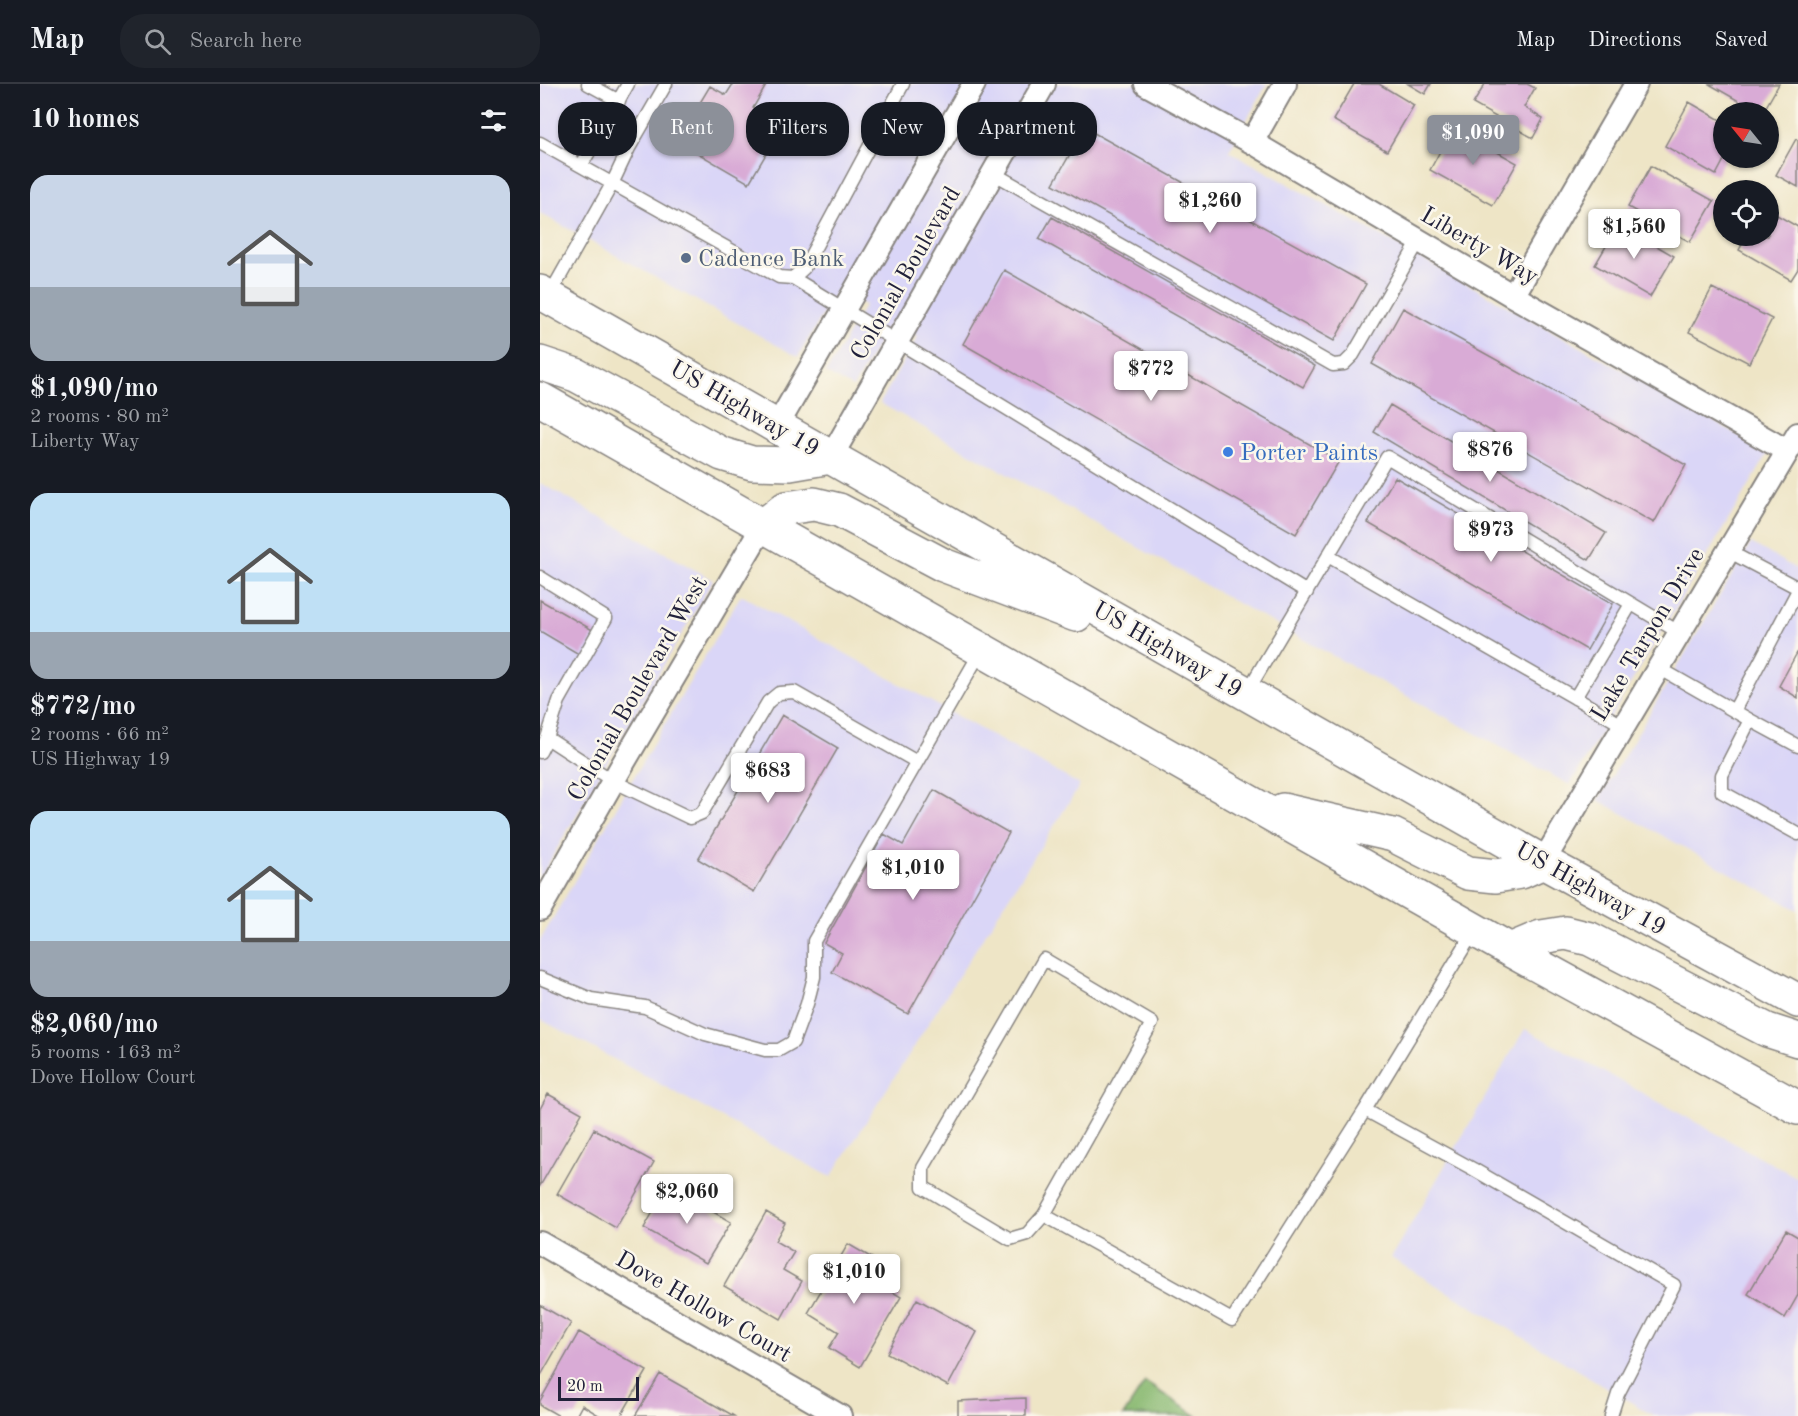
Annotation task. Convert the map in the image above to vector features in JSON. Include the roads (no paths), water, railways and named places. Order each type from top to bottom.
[{"type":"highway","name":"US Highway 19","points":[[544,294],[1543,862],[1798,1001]]},
{"type":"highway","points":[[540,363],[576,375],[722,454],[752,463],[790,464],[831,457]]},
{"type":"highway","points":[[540,399],[1510,950],[1798,1108]]},
{"type":"highway","points":[[763,526],[786,508],[814,504],[839,510],[944,565],[1174,652]]},
{"type":"highway","points":[[1252,804],[1393,835],[1468,873],[1504,875],[1521,872],[1543,862]]},
{"type":"highway","points":[[1510,950],[1541,937],[1566,933],[1590,939],[1767,1030],[1798,1040]]},
{"type":"street","name":"Colonial Boulevard","points":[[777,426],[974,84]]},
{"type":"street","name":"Colonial Boulevard","points":[[831,457],[1044,84]]},
{"type":"street","name":"Liberty Way","points":[[1146,84],[1252,142],[1512,296],[1793,443]]},
{"type":"street","points":[[1252,142],[1285,84]]},
{"type":"street","points":[[1512,296],[1636,84]]},
{"type":"street","name":"Lake Tarpon Drive","points":[[1543,862],[1793,443]]},
{"type":"street","name":"Colonial Boulevard West","points":[[540,909],[763,526]]},
{"type":"street","name":"Dove Hollow Court","points":[[540,1243],[840,1416]]},
{"type":"lane","points":[[588,84],[618,101]]},
{"type":"lane","points":[[581,166],[628,84]]},
{"type":"lane","points":[[544,294],[612,184],[629,148],[666,84]]},
{"type":"lane","points":[[793,278],[804,268],[903,84]]},
{"type":"lane","points":[[540,143],[779,277],[793,278],[1307,592]]},
{"type":"lane","points":[[993,173],[1333,365],[1344,364],[1353,355],[1419,241]]},
{"type":"lane","points":[[1246,693],[1387,457],[1680,633]]},
{"type":"lane","points":[[1728,551],[1798,589],[1734,711]]},
{"type":"lane","points":[[1328,556],[1624,726]]},
{"type":"lane","points":[[540,577],[606,618],[559,701],[540,752]]},
{"type":"lane","points":[[1575,698],[1631,604]]},
{"type":"lane","points":[[540,978],[591,999],[645,1007],[705,1034],[765,1050],[779,1050],[793,1042],[814,977],[814,940],[982,650]]},
{"type":"lane","points":[[1659,668],[1798,746]]},
{"type":"lane","points":[[547,738],[613,781],[690,818],[702,813],[768,702],[779,693],[794,692],[917,762]]},
{"type":"lane","points":[[1750,720],[1722,775],[1722,792],[1798,834]]},
{"type":"lane","points":[[1044,1215],[1232,1320],[1365,1110],[1475,930]]},
{"type":"lane","points":[[1044,959],[1152,1023],[1044,1215],[1027,1234],[1010,1239],[923,1187],[923,1168],[1044,959]]},
{"type":"lane","points":[[1365,1110],[1473,1169],[1674,1285],[1618,1394],[1611,1416]]},
{"type":"place","name":"Cadence Bank","points":[[686,258]]},
{"type":"place","name":"Porter Paints","points":[[1228,452]]}]
